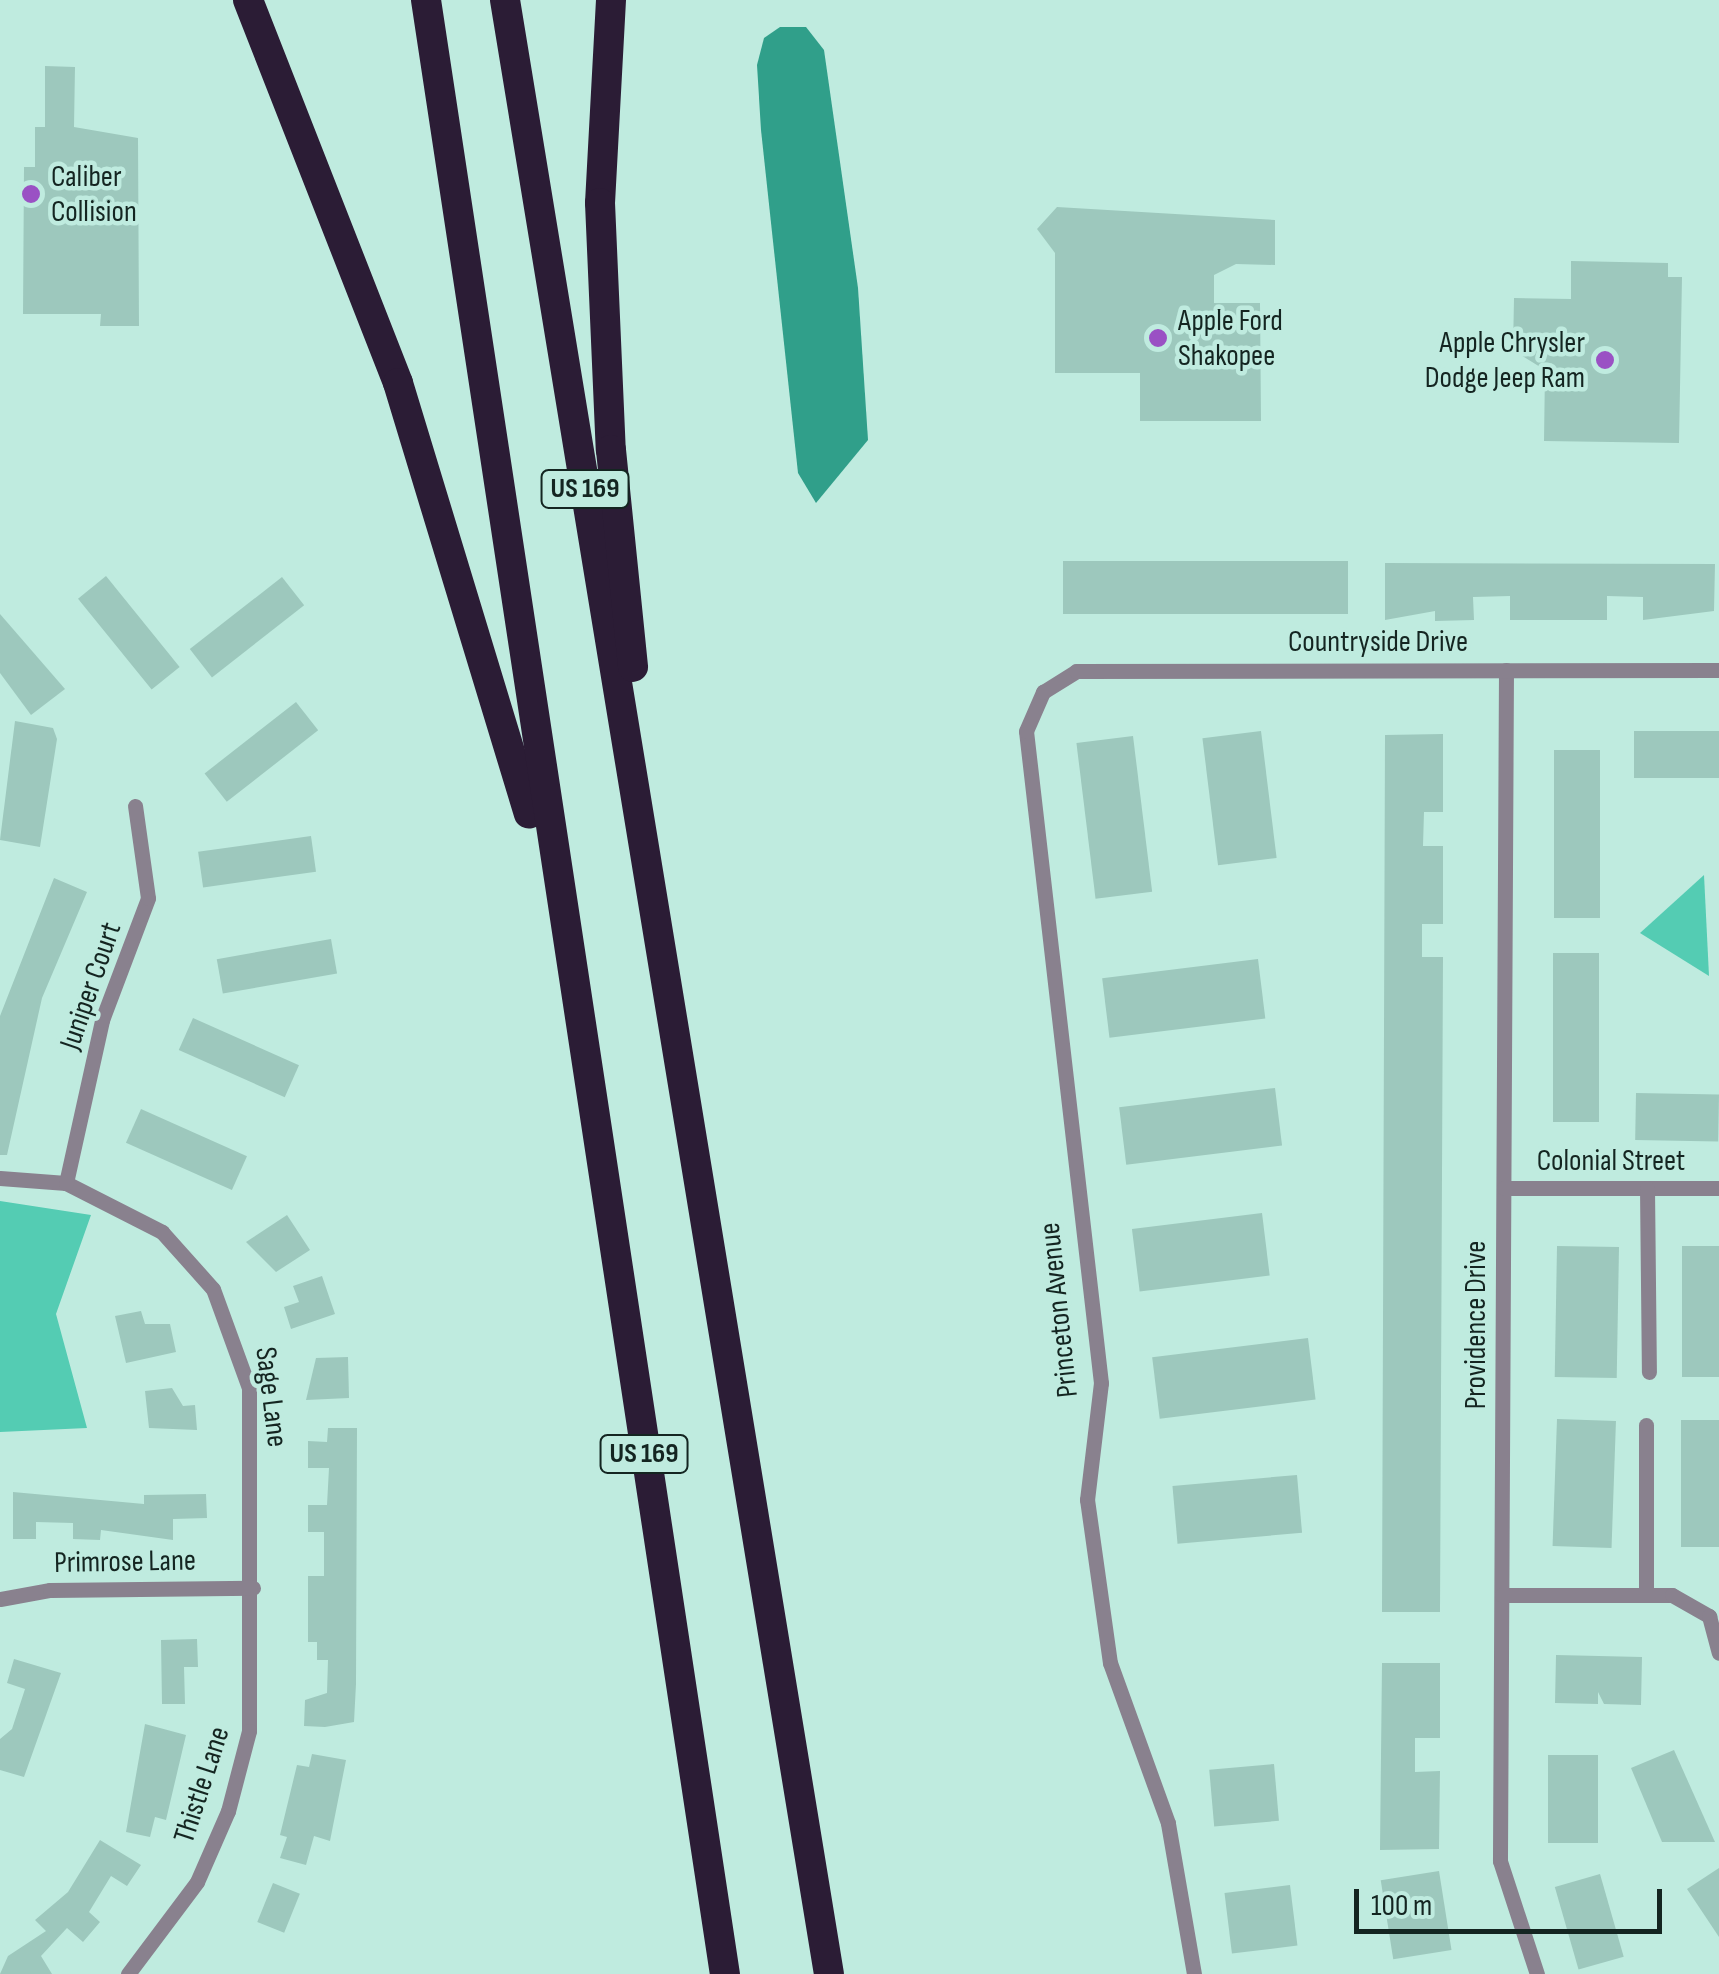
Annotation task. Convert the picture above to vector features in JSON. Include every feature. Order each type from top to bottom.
[{"type":"highway","points":[[248,0],[398,383],[563,934]]},
{"type":"highway","name":"US 169","points":[[426,0],[563,934],[725,1974]]},
{"type":"highway","name":"US 169","points":[[505,0],[829,1974]]},
{"type":"highway","points":[[611,0],[600,202],[610,450],[665,978]]},
{"type":"street","name":"Countryside Drive","points":[[1043,692],[1076,670],[1719,670]]},
{"type":"street","name":"Providence Drive","points":[[1506,670],[1500,1861],[1513,1920],[1537,1974]]},
{"type":"street","name":"Princeton Avenue","points":[[1043,692],[1026,731],[1030,788],[1101,1383],[1088,1500],[1110,1663],[1168,1824],[1194,1974]]},
{"type":"street","name":"Juniper Court","points":[[66,1184],[102,1020],[148,898],[135,806]]},
{"type":"street","name":"Sage Lane","points":[[0,1178],[66,1184],[162,1232],[214,1289],[232,1324],[252,1428],[252,1588]]},
{"type":"street","name":"Colonial Street","points":[[1504,1188],[1719,1188]]},
{"type":"street","points":[[1647,1188],[1650,1372]]},
{"type":"street","points":[[1646,1425],[1646,1595]]},
{"type":"street","name":"Primrose Lane","points":[[0,1598],[50,1590],[252,1588]]},
{"type":"street","name":"Thistle Lane","points":[[128,1974],[197,1882],[239,1776],[253,1695],[252,1588]]},
{"type":"street","points":[[1502,1595],[1672,1595],[1703,1613],[1719,1653]]},
{"type":"street","points":[[1703,1613],[1719,1601]]},
{"type":"shaded area","points":[[780,27],[806,27],[824,50],[858,288],[868,440],[816,503],[798,473],[761,130],[757,65],[764,38]]},
{"type":"shaded area","points":[[1704,875],[1709,976],[1640,933]]},
{"type":"shaded area","points":[[0,1201],[91,1215],[56,1314],[87,1428],[0,1432]]},
{"type":"building","points":[[45,66],[75,67],[74,127],[138,138],[139,326],[100,326],[101,314],[23,314],[24,167],[35,167],[35,127],[45,127]]},
{"type":"building","name":"Apple Ford Shakopee","points":[[1057,207],[1275,220],[1275,265],[1236,264],[1214,275],[1214,303],[1260,303],[1261,421],[1140,421],[1140,373],[1055,373],[1055,253],[1037,229]]},
{"type":"building","name":"Apple Chrysler Dodge Jeep Ram","points":[[1571,261],[1668,263],[1668,277],[1682,277],[1679,443],[1544,441],[1545,370],[1513,350],[1514,298],[1571,299]]},
{"type":"building","points":[[1063,561],[1348,561],[1348,614],[1063,614]]},
{"type":"building","points":[[1385,563],[1715,564],[1714,611],[1643,620],[1643,597],[1607,596],[1607,620],[1510,620],[1510,596],[1473,597],[1474,620],[1435,621],[1435,611],[1385,620]]},
{"type":"building","points":[[106,576],[180,667],[152,690],[78,599]]},
{"type":"building","points":[[282,577],[304,605],[212,677],[190,649]]},
{"type":"building","points":[[0,614],[65,689],[31,715],[0,673]]},
{"type":"building","points":[[296,702],[318,730],[227,802],[205,773]]},
{"type":"building","points":[[15,721],[53,728],[57,739],[40,847],[0,840]]},
{"type":"building","points":[[1261,731],[1277,858],[1218,865],[1202,738]]},
{"type":"building","points":[[1634,731],[1719,731],[1719,778],[1634,778]]},
{"type":"building","points":[[1443,734],[1443,812],[1424,812],[1423,846],[1443,846],[1443,924],[1422,924],[1422,957],[1443,957],[1440,1612],[1382,1612],[1385,735]]},
{"type":"building","points":[[1133,736],[1152,892],[1096,899],[1076,743]]},
{"type":"building","points":[[1554,750],[1600,750],[1600,918],[1554,918]]},
{"type":"building","points":[[311,836],[316,872],[203,888],[198,852]]},
{"type":"building","points":[[54,878],[87,892],[42,998],[7,1155],[0,1155],[0,1016]]},
{"type":"building","points":[[331,939],[337,973],[223,994],[217,959]]},
{"type":"building","points":[[1553,953],[1599,953],[1599,1122],[1553,1122]]},
{"type":"building","points":[[1258,959],[1265,1019],[1109,1038],[1102,978]]},
{"type":"building","points":[[193,1018],[299,1065],[285,1097],[179,1050]]},
{"type":"building","points":[[1275,1088],[1282,1146],[1126,1165],[1119,1107]]},
{"type":"building","points":[[1636,1093],[1719,1094],[1718,1141],[1635,1140]]},
{"type":"building","points":[[141,1109],[247,1156],[232,1190],[126,1143]]},
{"type":"building","points":[[1262,1213],[1270,1276],[1140,1291],[1132,1229]]},
{"type":"building","points":[[287,1215],[310,1250],[276,1272],[246,1242]]},
{"type":"building","points":[[1557,1246],[1619,1247],[1617,1378],[1555,1377]]},
{"type":"building","points":[[1682,1246],[1719,1246],[1719,1377],[1682,1377]]},
{"type":"building","points":[[322,1276],[335,1314],[291,1329],[284,1307],[299,1302],[293,1286]]},
{"type":"building","points":[[141,1311],[145,1324],[170,1324],[176,1352],[126,1363],[115,1316]]},
{"type":"building","points":[[1308,1338],[1316,1400],[1160,1419],[1152,1357]]},
{"type":"building","points":[[348,1357],[349,1398],[306,1400],[316,1358]]},
{"type":"building","points":[[172,1388],[183,1406],[195,1405],[197,1430],[149,1428],[145,1391]]},
{"type":"building","points":[[1557,1419],[1616,1421],[1612,1548],[1553,1546]]},
{"type":"building","points":[[1681,1420],[1719,1420],[1719,1547],[1681,1547]]},
{"type":"building","points":[[328,1428],[357,1428],[356,1684],[354,1722],[325,1727],[304,1726],[305,1700],[327,1693],[328,1660],[317,1660],[317,1642],[308,1642],[308,1576],[324,1576],[324,1532],[308,1532],[308,1505],[327,1505],[329,1468],[308,1468],[308,1441],[327,1442]]},
{"type":"building","points":[[1297,1475],[1302,1533],[1178,1544],[1172,1486]]},
{"type":"building","points":[[13,1492],[144,1504],[144,1495],[206,1494],[207,1518],[173,1519],[173,1540],[101,1530],[100,1540],[73,1539],[73,1523],[36,1522],[36,1539],[13,1539]]},
{"type":"building","points":[[197,1639],[198,1667],[184,1667],[185,1704],[162,1704],[161,1640]]},
{"type":"building","points":[[1556,1655],[1642,1657],[1641,1705],[1604,1704],[1598,1692],[1598,1704],[1555,1703]]},
{"type":"building","points":[[14,1659],[61,1673],[24,1777],[0,1770],[0,1739],[12,1729],[25,1689],[7,1683]]},
{"type":"building","points":[[1382,1663],[1440,1663],[1440,1738],[1415,1738],[1415,1772],[1440,1771],[1439,1849],[1380,1850]]},
{"type":"building","points":[[145,1724],[186,1735],[166,1820],[155,1817],[150,1837],[126,1832]]},
{"type":"building","points":[[1674,1750],[1715,1842],[1662,1842],[1631,1768]]},
{"type":"building","points":[[312,1754],[346,1760],[330,1841],[314,1836],[306,1865],[280,1858],[287,1837],[280,1835],[297,1765],[309,1767]]},
{"type":"building","points":[[1548,1755],[1598,1755],[1598,1843],[1548,1843]]},
{"type":"building","points":[[1274,1764],[1279,1821],[1214,1826],[1209,1770]]},
{"type":"building","points":[[100,1840],[141,1865],[127,1886],[111,1876],[89,1912],[100,1922],[83,1942],[67,1928],[41,1956],[52,1974],[0,1974],[8,1956],[46,1931],[35,1920],[68,1892]]},
{"type":"building","points":[[1719,1868],[1719,1937],[1687,1889]]},
{"type":"building","points":[[1439,1871],[1452,1950],[1393,1959],[1381,1880]]},
{"type":"building","points":[[1600,1874],[1624,1957],[1579,1970],[1555,1887]]},
{"type":"building","points":[[273,1883],[300,1894],[284,1933],[257,1922]]},
{"type":"building","points":[[1290,1885],[1297,1946],[1232,1954],[1224,1893]]},
{"type":"place","name":"Caliber Collision","points":[[31,194]]},
{"type":"place","name":"Apple Ford Shakopee","points":[[1158,338]]},
{"type":"place","name":"Apple Chrysler Dodge Jeep Ram","points":[[1605,360]]}]
